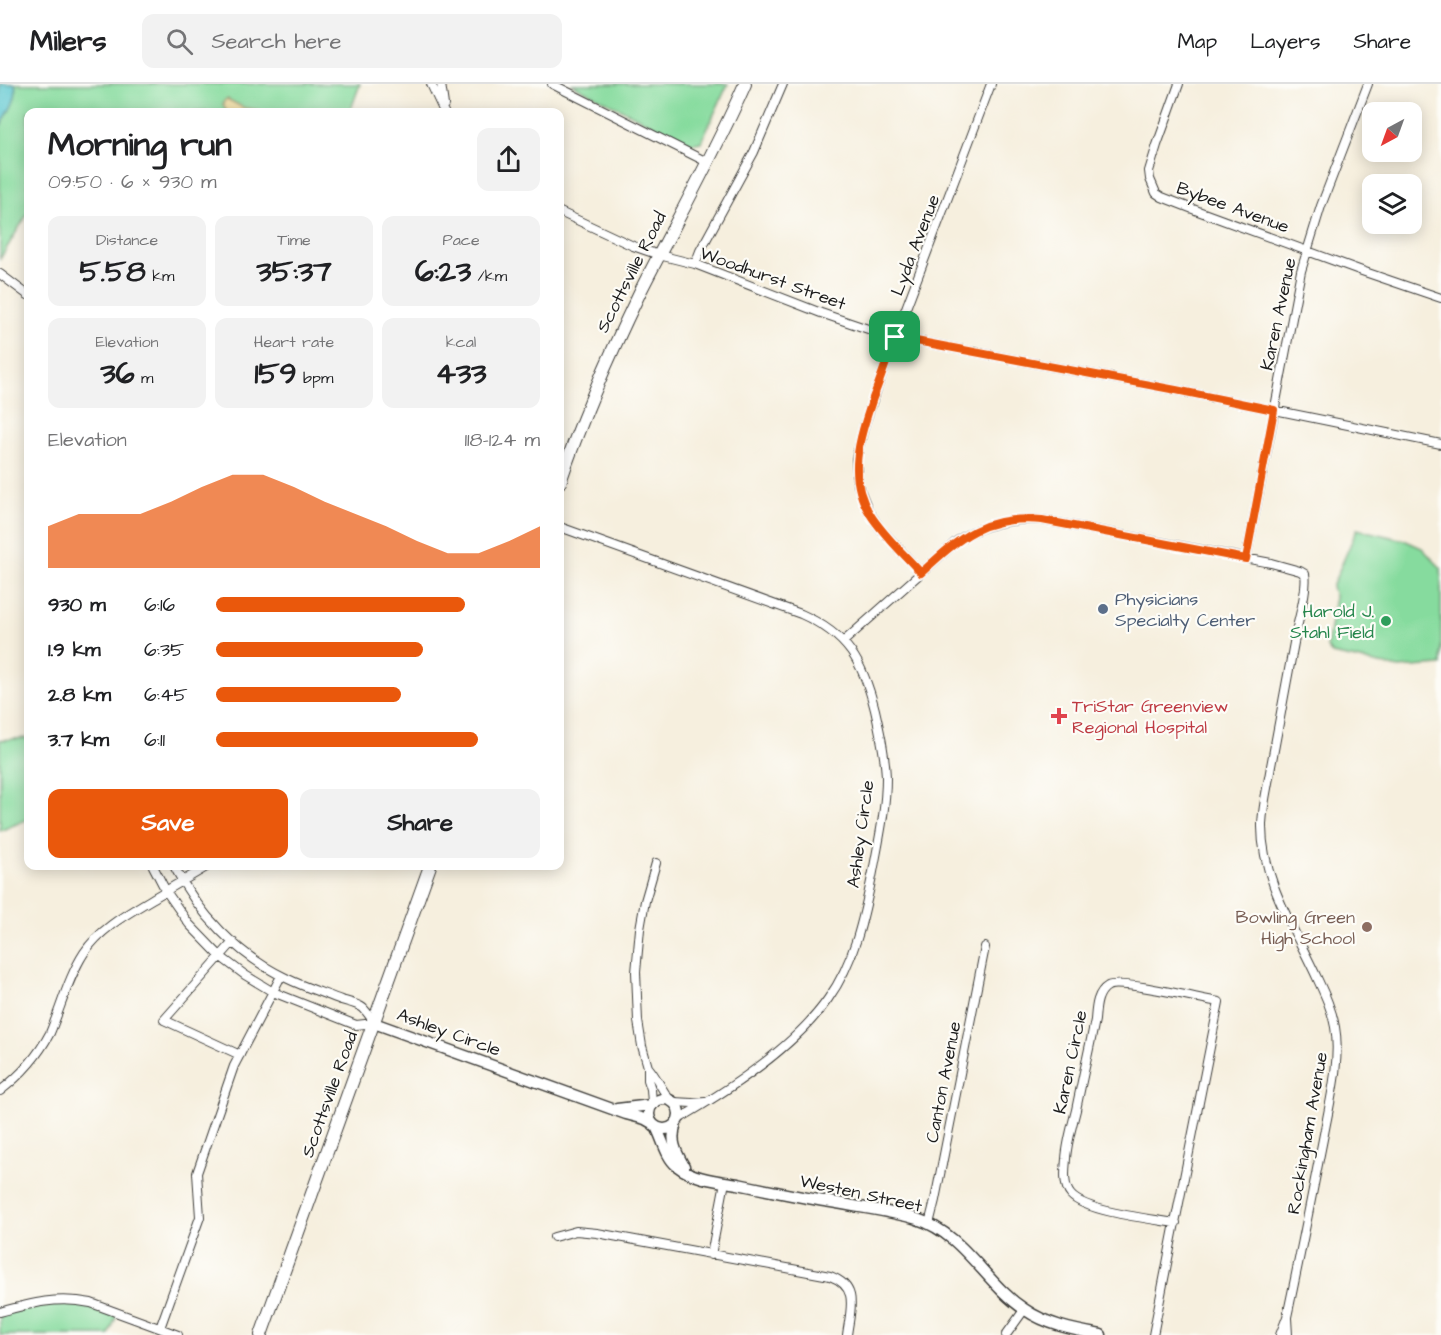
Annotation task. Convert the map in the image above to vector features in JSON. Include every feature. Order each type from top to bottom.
[{"type":"main road","name":"Scottsville Road","points":[[564,471],[585,414],[628,316],[745,84]]},
{"type":"main road","name":"Scottsville Road","points":[[261,1335],[429,870]]},
{"type":"street","points":[[431,84],[442,108]]},
{"type":"street","points":[[441,84],[444,108]]},
{"type":"street","points":[[552,84],[707,162]]},
{"type":"street","points":[[695,264],[754,152],[783,84]]},
{"type":"street","name":"Lyda Avenue","points":[[921,573],[874,520],[864,503],[857,477],[856,459],[861,435],[895,337],[992,84]]},
{"type":"street","name":"Bybee Avenue","points":[[1179,84],[1156,145],[1149,171],[1156,193],[1171,201],[1307,250]]},
{"type":"street","name":"Karen Avenue","points":[[1246,559],[1293,311],[1307,250],[1368,84]]},
{"type":"street","name":"Woodhurst Street","points":[[564,214],[633,246],[695,264],[801,305],[895,337],[1176,390],[1441,444]]},
{"type":"street","points":[[1307,250],[1441,298]]},
{"type":"street","points":[[0,274],[24,291]]},
{"type":"street","points":[[843,642],[966,535],[986,525],[1007,520],[1042,520],[1246,559]]},
{"type":"street","name":"Ashley Circle","points":[[564,528],[801,614],[823,625],[855,656],[865,676],[881,736],[886,777],[880,835],[857,940],[837,986],[822,1008],[782,1048],[739,1081],[676,1121]]},
{"type":"street","name":"Rockingham Avenue","points":[[1246,559],[1287,567],[1305,574],[1306,580],[1264,807],[1262,836],[1266,862],[1274,886],[1332,1014],[1337,1039],[1328,1112],[1316,1179],[1287,1317],[1280,1335]]},
{"type":"street","points":[[656,863],[643,910],[636,972],[638,1021],[651,1089],[652,1104],[649,1116],[654,1125],[664,1129],[673,1126],[676,1121]]},
{"type":"street","points":[[155,870],[166,891],[189,924],[221,957],[245,975],[273,992],[356,1025],[374,1023]]},
{"type":"street","points":[[176,870],[206,915],[254,959],[282,976],[362,1007],[374,1023]]},
{"type":"street","points":[[0,1090],[25,1069],[45,1043],[75,969],[92,943],[125,916],[201,870]]},
{"type":"street","points":[[233,942],[164,1020],[240,1055]]},
{"type":"street","name":"Canton Avenue","points":[[929,1224],[984,947]]},
{"type":"street","points":[[160,1328],[200,1217],[197,1173],[234,1066],[282,976]]},
{"type":"street","name":"Karen Circle","points":[[1153,1335],[1176,1223],[1219,1002],[1124,984],[1108,986],[1101,993],[1097,1003],[1066,1154],[1066,1186],[1079,1201],[1098,1208],[1176,1223]]},
{"type":"street","name":"Ashley Circle","points":[[374,1023],[645,1119],[654,1125]]},
{"type":"street","points":[[648,1068],[678,1111],[672,1139],[674,1149],[687,1171]]},
{"type":"street","points":[[652,1104],[660,1099],[692,1103],[706,1102]]},
{"type":"street","name":"Ashley Circle","points":[[614,1109],[652,1104]]},
{"type":"street","name":"Westen Street","points":[[654,1125],[672,1161],[679,1168],[725,1182],[880,1210],[917,1219],[956,1242],[1024,1310],[1050,1323],[1101,1335]]},
{"type":"street","points":[[711,1254],[725,1182]]},
{"type":"street","points":[[554,1237],[576,1232],[597,1233],[810,1271],[838,1279],[847,1287],[851,1297],[847,1335]]},
{"type":"street","points":[[0,1312],[54,1300],[79,1300],[178,1335]]},
{"type":"street","points":[[1006,1335],[1024,1310]]},
{"type":"street","name":"Rockingham Avenue","points":[[1287,1317],[1288,1335]]},
{"type":"green space","points":[[0,84],[360,84],[351,108],[24,108],[24,220],[0,259]]},
{"type":"green space","points":[[571,84],[728,84],[701,142],[690,144]]},
{"type":"green space","name":"Harold J. Stahl Field","points":[[1357,529],[1404,540],[1422,548],[1441,568],[1441,665],[1399,668],[1332,654],[1327,647],[1335,596],[1332,587]]},
{"type":"green space","points":[[24,738],[24,821],[0,831],[0,740]]},
{"type":"green space","points":[[54,1300],[79,1300],[118,1312],[109,1335],[0,1335],[0,1315]]},
{"type":"sand","points":[[227,99],[244,108],[225,108],[224,101]]},
{"type":"water","points":[[0,84],[15,84],[16,90],[12,106],[0,127]]},
{"type":"place","name":"Physicians Specialty Center","points":[[1103,609]]},
{"type":"place","name":"Harold J. Stahl Field","points":[[1386,621]]},
{"type":"place","name":"TriStar Greenview Regional Hospital","points":[[1059,716]]},
{"type":"place","name":"Bowling Green High School","points":[[1367,927]]},
{"type":"route","points":[[895,337],[1274,410],[1246,559],[1042,520],[1019,519],[986,525],[966,535],[921,573],[868,512],[860,493],[857,477],[856,459],[861,435],[895,337]]}]
